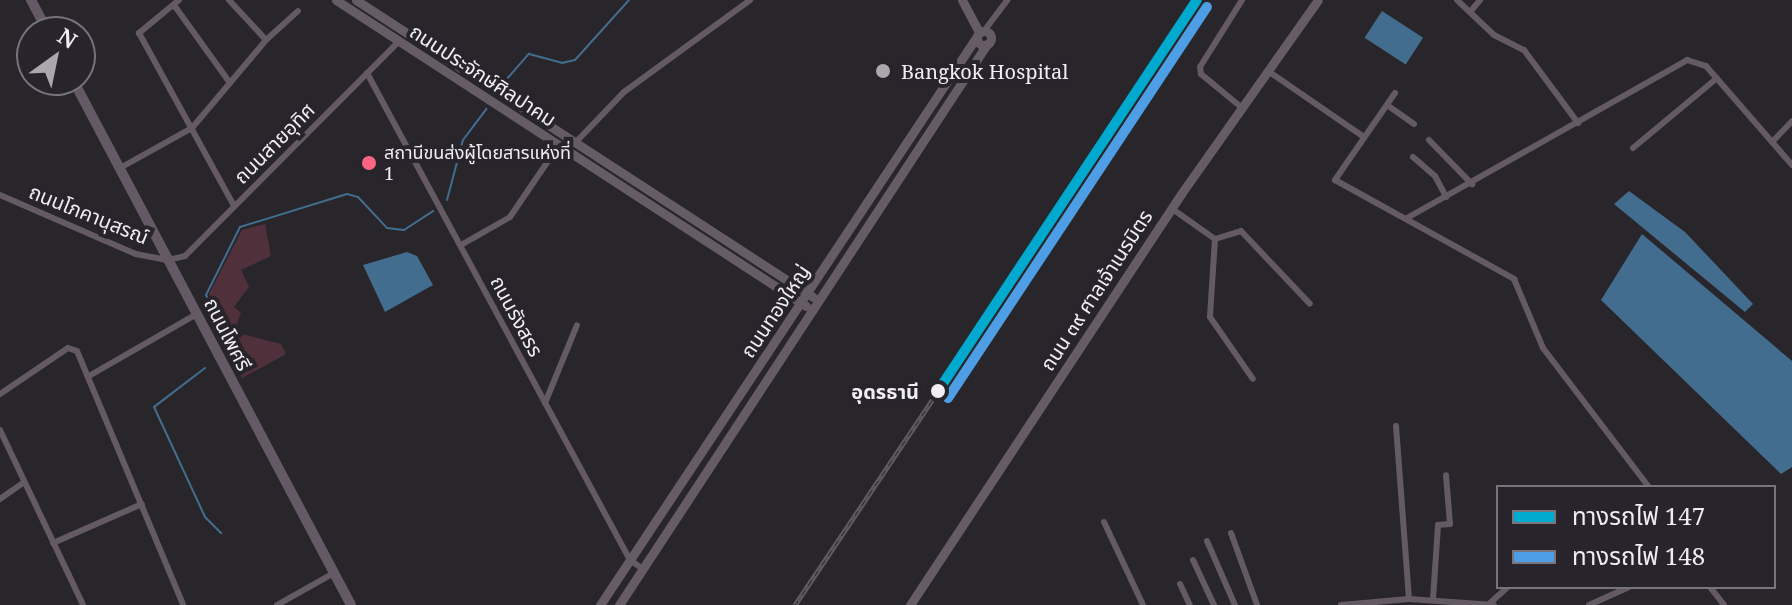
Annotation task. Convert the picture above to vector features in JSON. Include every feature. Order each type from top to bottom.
[{"type":"main road","name":"ถนนโพศรี","points":[[82,96],[351,605]]},
{"type":"street","points":[[229,0],[266,40]]},
{"type":"street","name":"ถนนประจักษ์ศิลปาคม","points":[[336,0],[692,232],[804,299]]},
{"type":"street","name":"ถนนประจักษ์ศิลปาคม","points":[[356,0],[700,221],[804,299]]},
{"type":"street","points":[[569,152],[624,92],[750,0]]},
{"type":"street","points":[[962,0],[980,33],[1007,0]]},
{"type":"street","points":[[1241,107],[1201,74],[1200,67],[1242,0]]},
{"type":"street","name":"ถนน ๓๙ ศาลเจ้าเนรมิตร","points":[[910,605],[1171,208],[1318,0]]},
{"type":"street","points":[[1457,0],[1494,35],[1524,50],[1578,123]]},
{"type":"street","points":[[1470,12],[1480,0]]},
{"type":"street","points":[[230,83],[177,2],[139,33],[234,206]]},
{"type":"street","points":[[120,168],[192,128],[266,40],[298,11]]},
{"type":"street","points":[[398,42],[407,33]]},
{"type":"street","name":"ถนนทองใหญ่","points":[[619,605],[968,76],[987,44],[979,43],[980,33]]},
{"type":"street","name":"ถนนทองใหญ่","points":[[600,605],[980,33]]},
{"type":"street","name":"ถนนสายอุทิศ","points":[[168,260],[185,256],[398,42]]},
{"type":"street","points":[[1407,218],[1687,60],[1706,66],[1792,165]]},
{"type":"street","points":[[956,69],[968,76]]},
{"type":"street","points":[[1267,70],[1364,137]]},
{"type":"street","name":"ถนนรังสรร","points":[[367,73],[630,560],[643,569]]},
{"type":"street","points":[[1633,148],[1717,78]]},
{"type":"street","points":[[477,93],[485,82]]},
{"type":"street","points":[[1395,93],[1335,180],[1514,279],[1543,348],[1647,485]]},
{"type":"street","points":[[1387,105],[1414,124]]},
{"type":"street","points":[[1772,142],[1792,121]]},
{"type":"street","points":[[1429,140],[1472,184]]},
{"type":"street","points":[[461,245],[510,217],[559,145]]},
{"type":"street","points":[[1413,157],[1435,176],[1446,197]]},
{"type":"street","name":"ถนนโภคานุสรณ์","points":[[0,195],[136,254],[168,260]]},
{"type":"street","points":[[673,219],[680,208]]},
{"type":"street","points":[[1171,208],[1215,239]]},
{"type":"street","points":[[692,232],[700,221]]},
{"type":"street","points":[[1215,239],[1241,231],[1310,304]]},
{"type":"street","points":[[1215,239],[1210,317],[1253,379]]},
{"type":"street","points":[[804,299],[815,306]]},
{"type":"street","points":[[89,376],[198,314]]},
{"type":"street","points":[[545,403],[577,325]]},
{"type":"street","points":[[0,394],[68,348],[77,351],[183,605]]},
{"type":"street","points":[[1396,426],[1409,599]]},
{"type":"street","points":[[0,430],[83,605]]},
{"type":"street","points":[[1433,599],[1438,525],[1450,524],[1446,475]]},
{"type":"street","points":[[0,499],[24,482]]},
{"type":"street","points":[[53,543],[142,504]]},
{"type":"street","points":[[1104,522],[1143,605]]},
{"type":"street","points":[[1231,533],[1257,605]]},
{"type":"street","points":[[1207,541],[1235,605]]},
{"type":"street","points":[[1193,560],[1214,605]]},
{"type":"street","points":[[277,605],[334,573]]},
{"type":"street","points":[[1180,584],[1190,605]]},
{"type":"street","points":[[1341,605],[1409,599],[1492,604],[1506,589]]},
{"type":"street","points":[[1589,605],[1625,589]]},
{"type":"street","points":[[1712,589],[1724,605]]},
{"type":"shaded area","points":[[265,224],[271,256],[241,270],[249,287],[234,307],[241,313],[237,323],[242,334],[281,344],[286,354],[242,378],[229,349],[233,337],[209,294],[242,230]]},
{"type":"water","points":[[1382,11],[1423,38],[1406,65],[1365,38]]},
{"type":"water","points":[[1629,191],[1685,232],[1753,304],[1745,312],[1614,204]]},
{"type":"water","points":[[1642,234],[1792,361],[1792,467],[1781,474],[1601,300]]},
{"type":"water","points":[[407,252],[417,256],[433,285],[385,312],[363,265]]},
{"type":"waterway","points":[[506,80],[529,54],[562,63],[575,60],[629,0]]},
{"type":"waterway","points":[[447,200],[463,140],[486,109]]},
{"type":"waterway","points":[[225,343],[228,338],[206,295],[240,227],[347,194],[358,197],[387,228],[404,230],[433,211]]},
{"type":"waterway","points":[[205,368],[154,407],[205,517],[221,533]]},
{"type":"railway","points":[[795,605],[938,391]]},
{"type":"rail line","name":"147","points":[[938,391],[1197,0]]},
{"type":"rail line","name":"148","points":[[948,398],[1207,7]]},
{"type":"place","name":"Bangkok Hospital","points":[[883,71]]},
{"type":"place","name":"สถานีขนส่งผู้โดยสารแห่งที่ 1","points":[[369,163]]},
{"type":"place","name":"อุดรธานี","points":[[938,391]]}]
